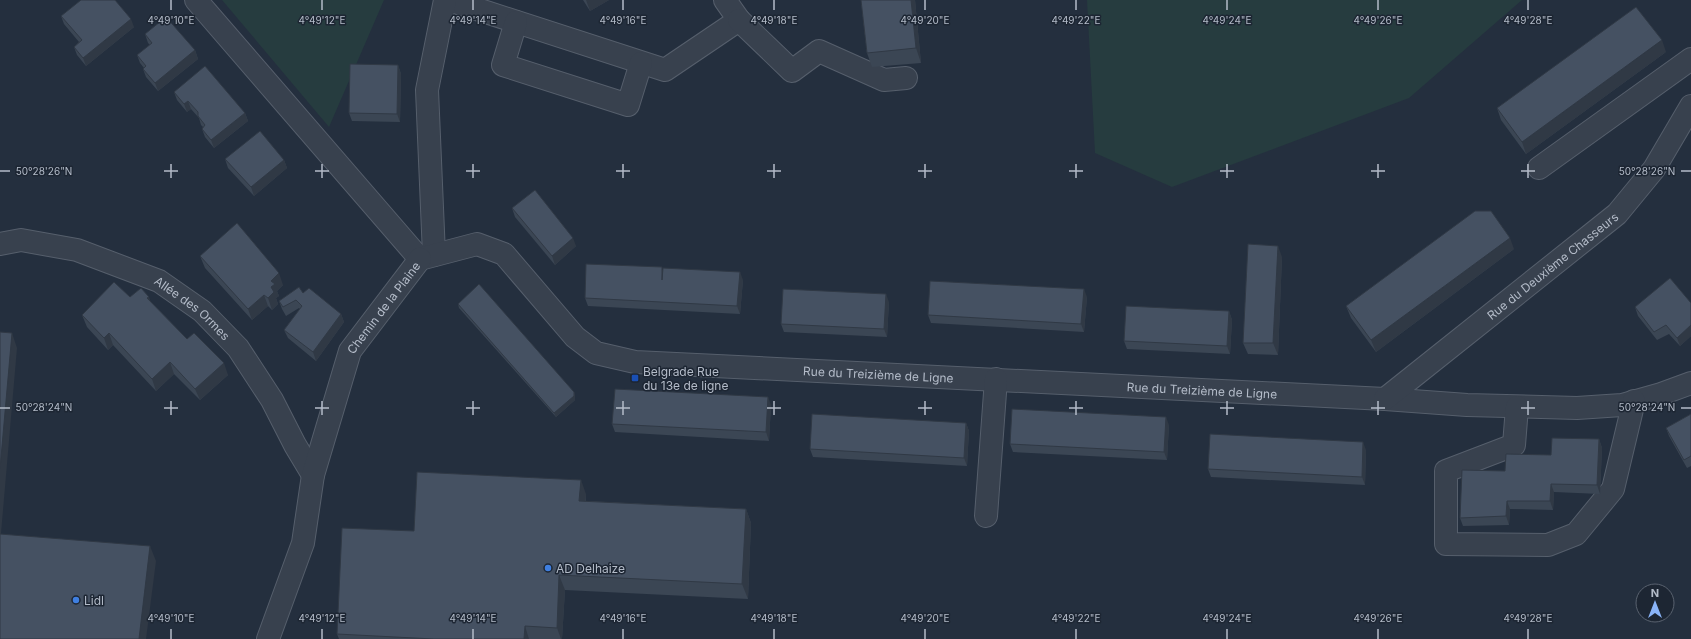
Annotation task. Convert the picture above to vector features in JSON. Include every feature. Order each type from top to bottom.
[{"type":"street","name":"Chemin de la Plaine","points":[[196,0],[427,257],[350,351],[313,475],[303,543],[268,639]]},
{"type":"street","points":[[427,257],[427,90],[445,0]]},
{"type":"street","points":[[449,0],[665,70],[739,20]]},
{"type":"street","points":[[724,0],[739,20],[792,71],[819,51],[884,80],[906,78]]},
{"type":"street","points":[[516,22],[502,65],[542,78],[628,105],[641,62]]},
{"type":"street","points":[[1539,168],[1691,59]]},
{"type":"street","name":"Rue du Deuxième Chasseurs","points":[[1385,399],[1617,214],[1654,169],[1691,106]]},
{"type":"street","name":"Allée des Ormes","points":[[0,244],[21,240],[77,250],[159,281],[202,311],[238,348],[272,400],[295,445],[313,475]]},
{"type":"street","name":"Rue du Treizième de Ligne","points":[[427,257],[477,244],[504,254],[575,337],[596,353],[635,362],[1385,399],[1517,407],[1577,408],[1622,405],[1661,394],[1691,383]]},
{"type":"street","points":[[986,516],[996,380]]},
{"type":"street","points":[[1517,407],[1514,445],[1446,470],[1446,544],[1548,545],[1576,534],[1613,489],[1634,401]]},
{"type":"green space","points":[[222,0],[384,0],[329,127]]},
{"type":"green space","points":[[1087,0],[1522,0],[1409,98],[1172,187],[1095,153]]},
{"type":"building","points":[[81,0],[115,0],[131,19],[83,58],[74,47],[82,40],[61,16]]},
{"type":"building","points":[[861,0],[911,0],[916,48],[867,53]]},
{"type":"building","points":[[1636,7],[1662,40],[1522,142],[1497,108]]},
{"type":"building","points":[[166,17],[195,50],[155,83],[143,69],[146,66],[137,55],[152,43],[145,34]]},
{"type":"building","points":[[350,64],[398,65],[397,114],[349,113]]},
{"type":"building","points":[[205,66],[245,113],[211,140],[202,129],[205,125],[198,116],[198,112],[188,101],[184,104],[174,92]]},
{"type":"building","points":[[260,131],[284,160],[251,187],[225,159]]},
{"type":"building","points":[[535,190],[573,238],[552,256],[512,208]]},
{"type":"building","points":[[1475,211],[1491,211],[1510,238],[1371,340],[1346,306]]},
{"type":"building","points":[[237,223],[279,273],[271,281],[275,284],[271,287],[274,292],[268,298],[264,295],[248,309],[200,256]]},
{"type":"building","points":[[1248,244],[1278,246],[1273,343],[1243,343]]},
{"type":"building","points":[[586,264],[662,267],[662,280],[663,268],[740,272],[737,306],[585,298]]},
{"type":"building","points":[[1670,278],[1691,303],[1691,325],[1677,338],[1666,325],[1654,332],[1635,307]]},
{"type":"building","points":[[930,281],[1084,289],[1081,324],[928,315]]},
{"type":"building","points":[[114,282],[130,297],[141,288],[149,297],[147,298],[187,339],[194,333],[224,363],[195,389],[170,362],[152,379],[109,333],[104,338],[82,315]]},
{"type":"building","points":[[479,284],[574,392],[574,396],[554,413],[458,304]]},
{"type":"building","points":[[299,287],[303,293],[309,288],[341,314],[313,352],[284,330],[302,306],[296,300],[283,307],[279,301]]},
{"type":"building","points":[[783,289],[886,294],[884,329],[781,324]]},
{"type":"building","points":[[1126,306],[1229,311],[1227,346],[1124,341]]},
{"type":"building","points":[[0,332],[12,333],[0,469]]},
{"type":"building","points":[[615,389],[768,397],[766,432],[612,424]]},
{"type":"building","points":[[1012,409],[1166,417],[1164,452],[1010,444]]},
{"type":"building","points":[[812,414],[966,423],[964,458],[810,449]]},
{"type":"building","points":[[1691,414],[1691,456],[1684,460],[1666,428]]},
{"type":"building","points":[[1210,434],[1363,442],[1362,477],[1208,469]]},
{"type":"building","points":[[1552,438],[1599,439],[1597,485],[1551,484],[1550,501],[1507,501],[1506,516],[1460,518],[1462,470],[1505,471],[1506,454],[1551,455]]},
{"type":"building","name":"AD Delhaize","points":[[417,472],[581,480],[579,501],[746,509],[742,584],[559,575],[557,628],[525,626],[524,639],[434,639],[337,634],[342,528],[414,531]]},
{"type":"building","name":"Lidl","points":[[0,534],[150,546],[139,639],[0,639]]},
{"type":"place","name":"Belgrade Rue du 13e de ligne","points":[[635,378]]},
{"type":"place","name":"AD Delhaize","points":[[548,568]]},
{"type":"place","name":"Lidl","points":[[76,600]]}]
